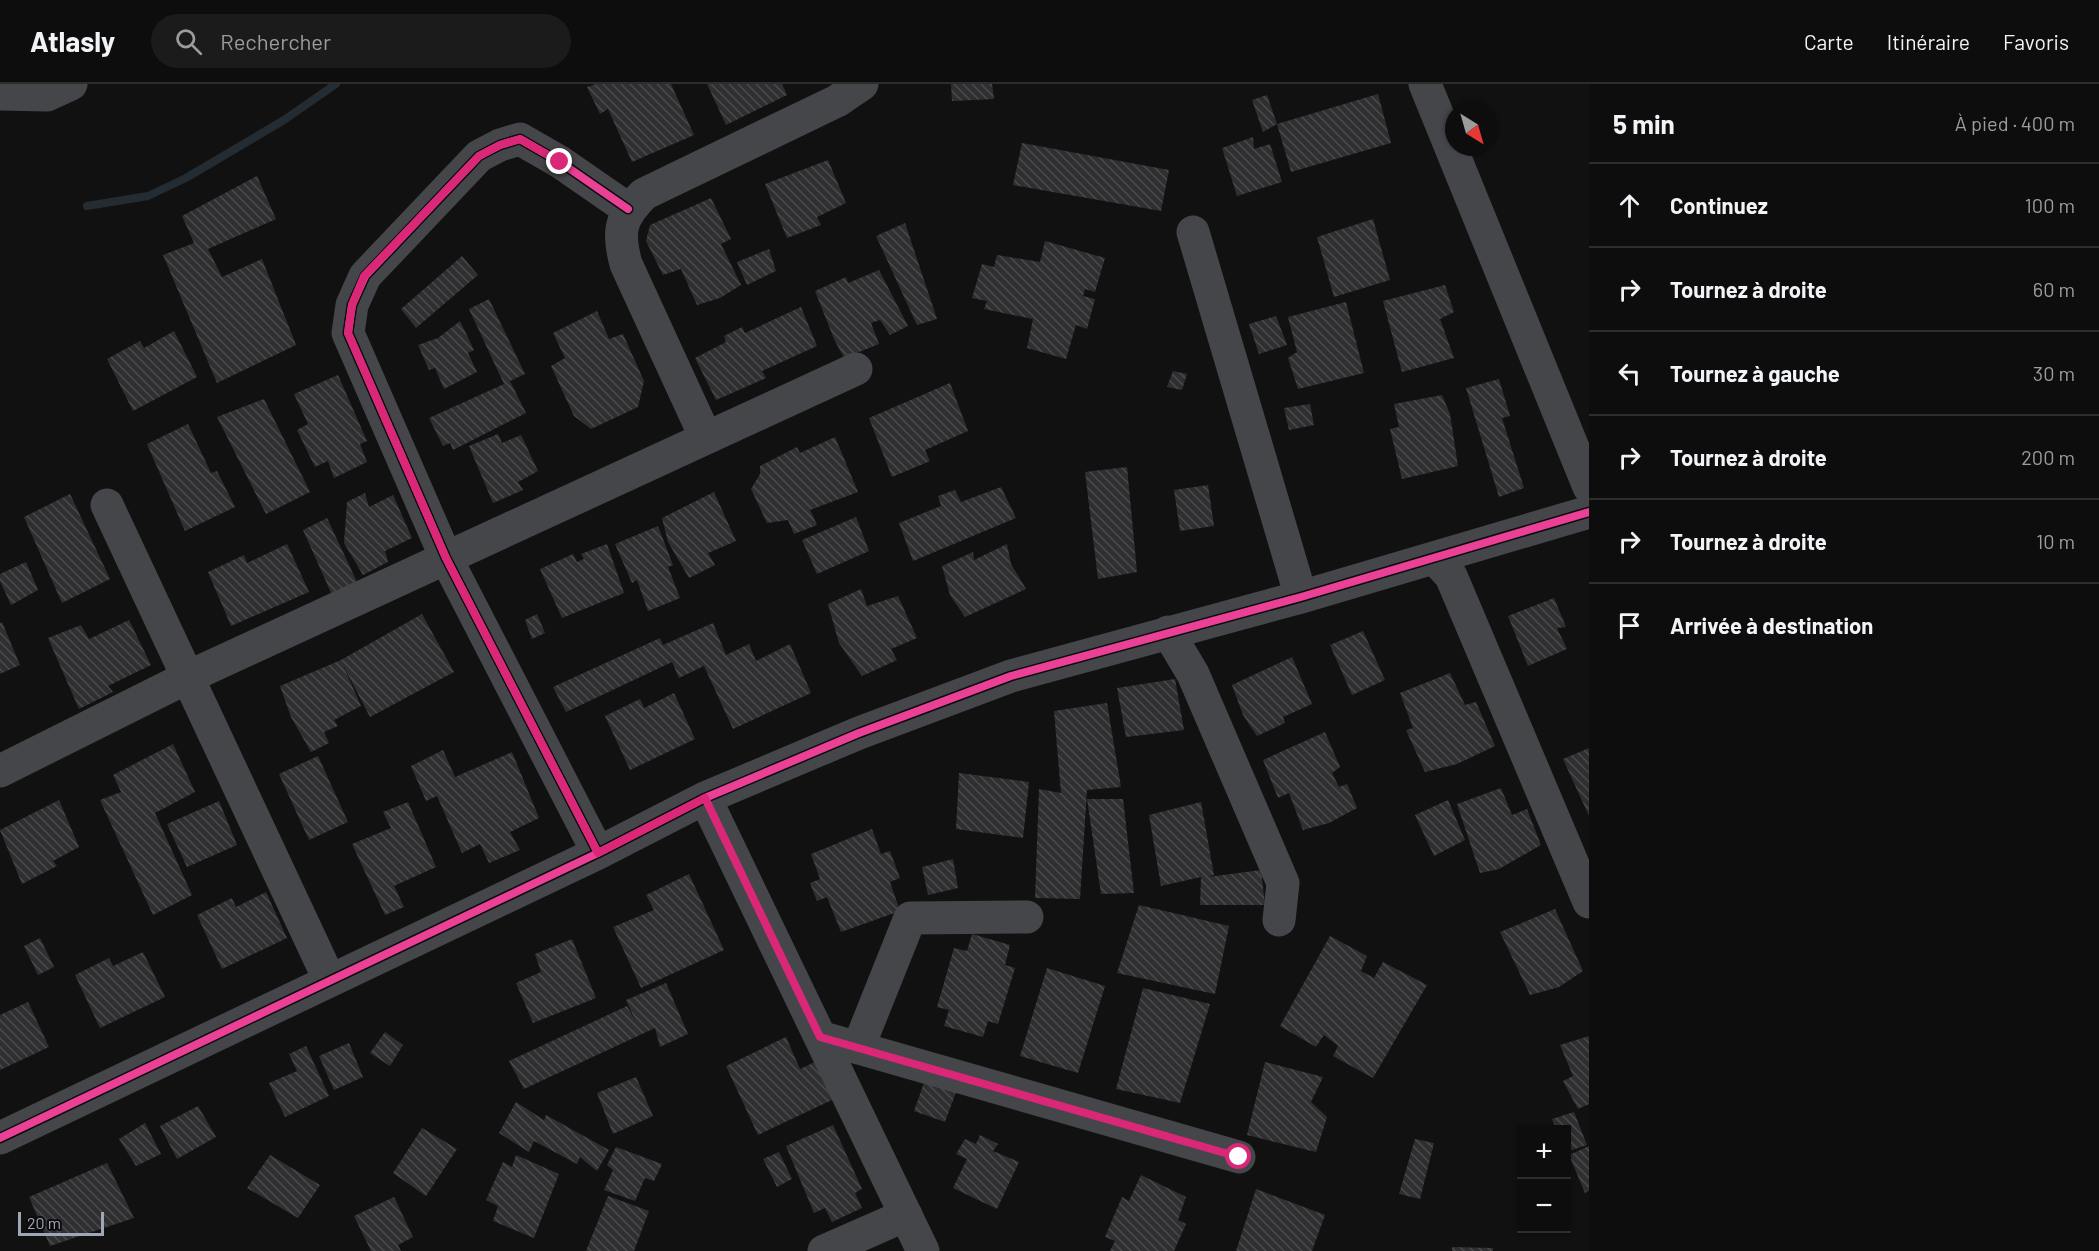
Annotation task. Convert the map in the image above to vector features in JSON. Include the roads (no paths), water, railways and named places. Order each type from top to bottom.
[{"type":"street","points":[[0,94],[47,95],[71,84]]},
{"type":"street","points":[[705,436],[626,264],[619,237],[628,209],[644,194],[837,101],[862,84]]},
{"type":"street","points":[[1425,84],[1589,487]]},
{"type":"street","points":[[598,853],[446,558],[348,333],[352,305],[364,276],[479,156],[500,145],[520,139],[560,162],[628,209]]},
{"type":"street","points":[[1192,232],[1301,597]]},
{"type":"street","points":[[0,771],[188,676],[705,436],[856,369]]},
{"type":"street","points":[[107,505],[329,979]]},
{"type":"street","points":[[0,1137],[598,853],[705,798],[859,734],[1011,676],[1301,597],[1589,512]]},
{"type":"street","points":[[1434,558],[1451,576],[1589,902]]},
{"type":"street","points":[[1168,632],[1194,674],[1283,883],[1279,920]]},
{"type":"street","points":[[705,798],[923,1251]]},
{"type":"street","points":[[858,1048],[910,918],[1027,917]]},
{"type":"street","points":[[820,1037],[1239,1157]]},
{"type":"street","points":[[824,1251],[906,1215]]},
{"type":"waterway","points":[[87,206],[148,196],[186,178],[284,120],[336,84]]}]
